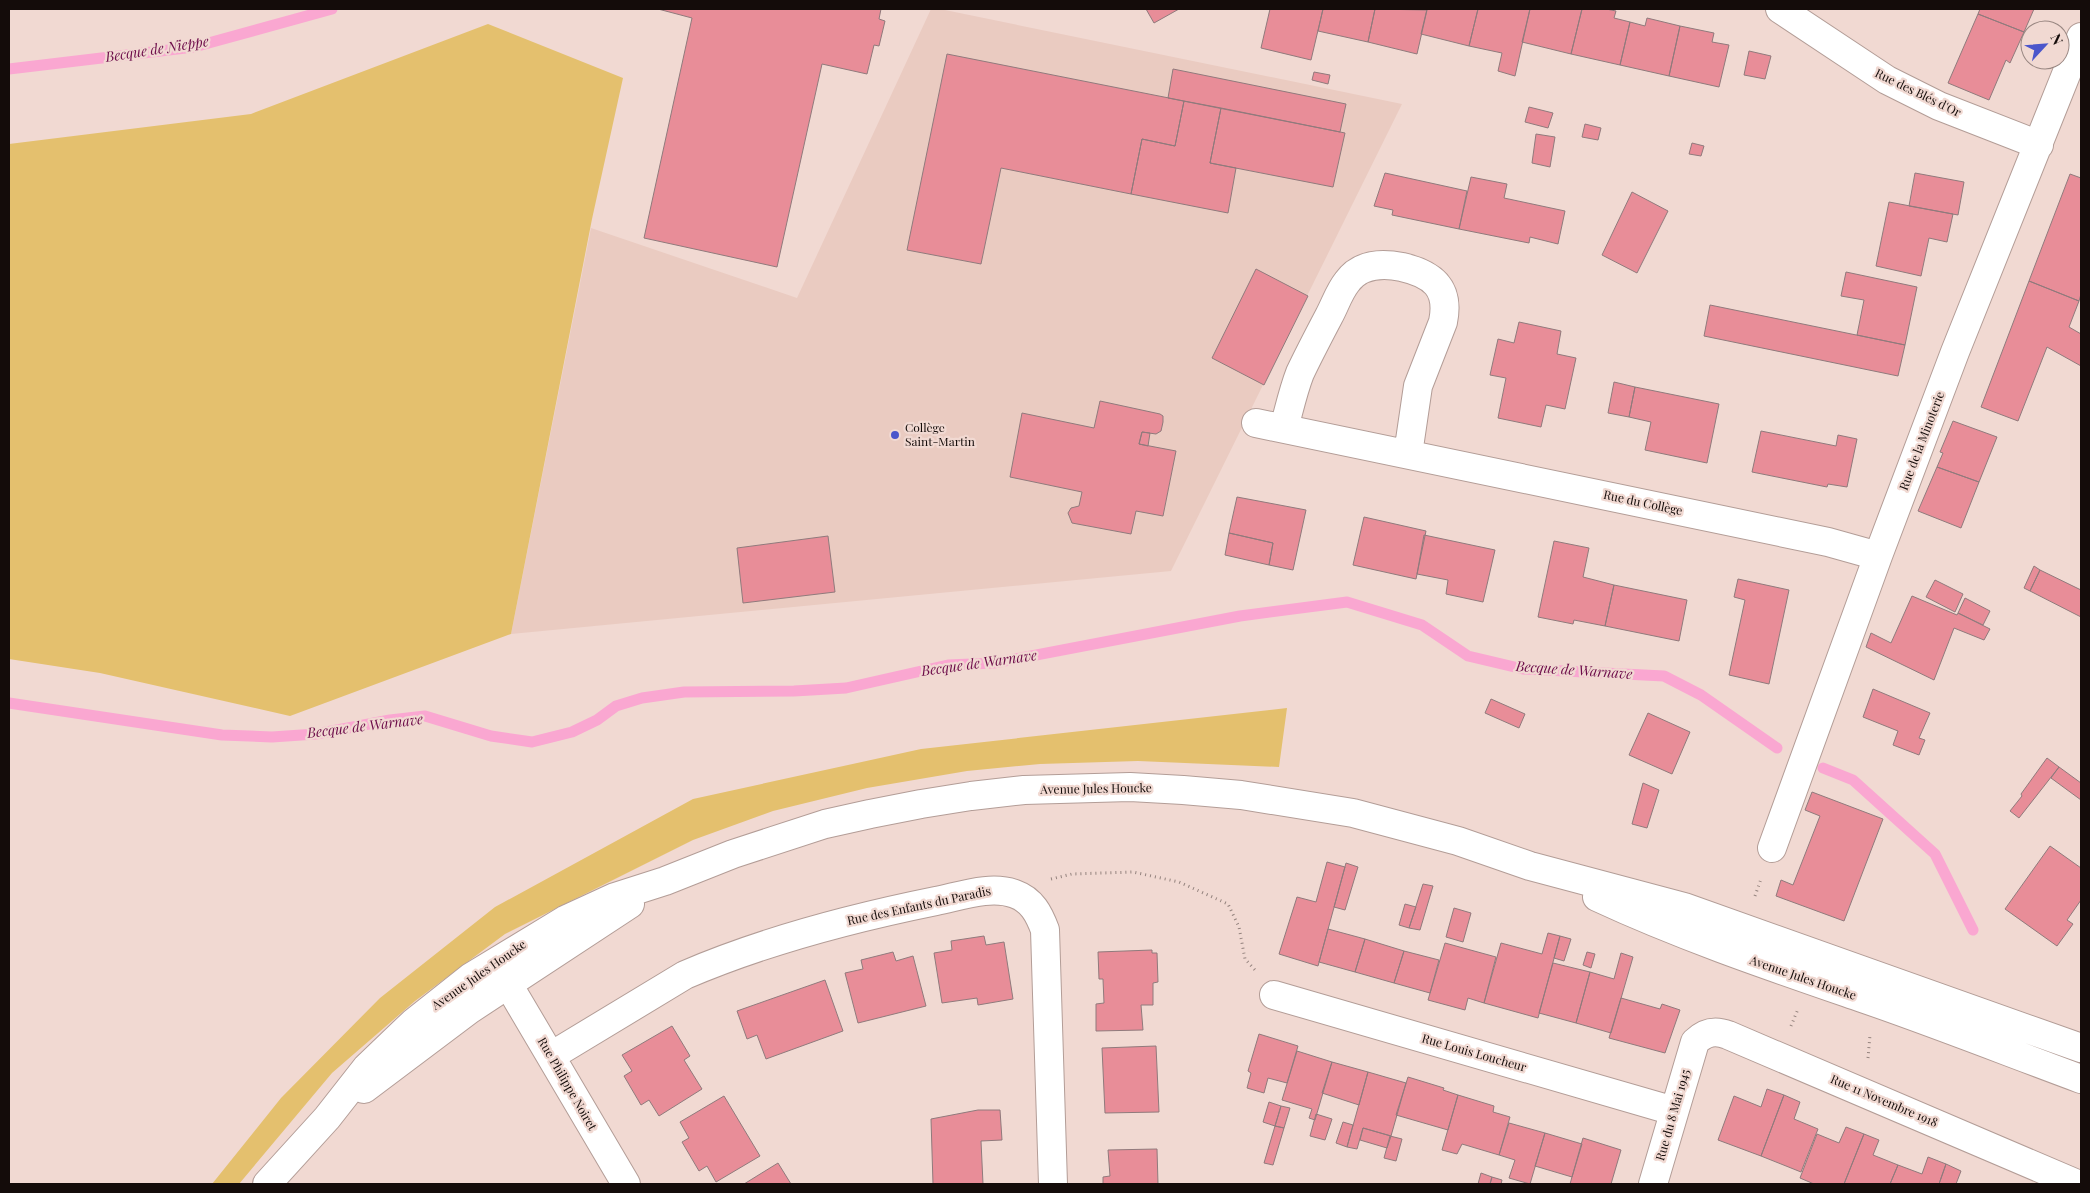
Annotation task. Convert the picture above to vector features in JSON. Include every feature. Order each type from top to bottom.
[{"type":"street","name":"Rue des Blés d'Or","points":[[1780,9],[1887,80],[1939,106],[2039,145]]},
{"type":"street","name":"Rue de la Minoterie","points":[[1772,848],[1878,556],[1956,352],[2081,38]]},
{"type":"street","points":[[1284,428],[1300,374],[1346,283],[1360,271],[1379,264],[1409,269],[1427,274],[1435,282],[1444,301],[1445,312],[1443,322],[1418,386],[1408,454]]},
{"type":"street","name":"Rue du Collège","points":[[1256,423],[1821,540],[1878,556]]},
{"type":"street","name":"Avenue Jules Houcke","points":[[267,1184],[327,1118],[367,1067],[386,1047],[440,1000],[471,977],[532,938],[565,920],[615,897],[665,881],[776,839],[870,814],[972,796],[1078,787],[1130,787],[1241,795],[1298,803],[1413,829],[1530,866],[1684,907],[2081,1048]]},
{"type":"street","name":"Avenue Jules Houcke","points":[[1530,866],[1638,916],[1732,953],[1863,998],[2081,1079]]},
{"type":"street","name":"Avenue Jules Houcke","points":[[327,1118],[432,1037],[508,984],[665,881]]},
{"type":"street","name":"Rue des Enfants du Paradis","points":[[551,1056],[685,975],[708,965],[817,929],[879,912],[994,890],[1016,894],[1027,900],[1035,908],[1044,930],[1053,1184]]},
{"type":"street","name":"Rue Philippe Noiret","points":[[508,984],[626,1184]]},
{"type":"street","name":"Rue Louis Loucheur","points":[[1274,995],[1674,1111]]},
{"type":"street","name":"Rue 11 Novembre 1918","points":[[1694,1045],[1702,1036],[1711,1032],[1720,1032],[2077,1184]]},
{"type":"street","name":"Rue du 8 Mai 1945","points":[[1653,1184],[1694,1045]]},
{"type":"path","points":[[1747,893],[1756,896],[1772,848]]},
{"type":"path","points":[[1016,894],[1043,881],[1072,874],[1133,872],[1179,882],[1228,904],[1239,927],[1246,958],[1253,970],[1259,972]]},
{"type":"path","points":[[1782,1023],[1791,1026],[1799,1005]]},
{"type":"shaded area","name":"Collège Saint-Martin","points":[[931,9],[940,9],[1402,104],[1171,571],[511,634],[591,228],[797,298]]},
{"type":"shaded area","points":[[488,24],[623,78],[592,219],[511,634],[290,716],[100,673],[9,659],[9,144],[251,114]]},
{"type":"shaded area","points":[[1287,708],[1279,767],[1138,761],[1040,764],[967,771],[867,788],[773,811],[693,840],[505,934],[415,1001],[332,1073],[239,1184],[212,1184],[281,1098],[380,998],[495,907],[693,799],[921,749]]},
{"type":"building","points":[[658,9],[881,9],[879,19],[885,21],[879,46],[874,45],[867,74],[822,64],[777,267],[644,238],[692,18]]},
{"type":"building","points":[[1146,9],[1179,9],[1154,23]]},
{"type":"building","points":[[1270,9],[1323,9],[1311,60],[1261,48]]},
{"type":"building","points":[[1323,9],[1375,9],[1368,42],[1318,31]]},
{"type":"building","points":[[1375,9],[1427,10],[1417,54],[1368,42]]},
{"type":"building","points":[[1427,9],[1478,9],[1469,46],[1421,34]]},
{"type":"building","points":[[1478,9],[1530,9],[1515,76],[1498,71],[1502,53],[1469,46]]},
{"type":"building","points":[[1530,9],[1582,9],[1571,54],[1522,42]]},
{"type":"building","points":[[1582,9],[1616,11],[1614,18],[1630,22],[1620,65],[1571,54]]},
{"type":"building","points":[[1980,9],[2034,9],[2029,20],[2020,20],[2020,30],[1978,14]]},
{"type":"building","points":[[1978,14],[2020,30],[2020,41],[2010,63],[2006,60],[1989,100],[1948,83]]},
{"type":"building","points":[[1647,18],[1680,26],[1669,76],[1620,65],[1630,22],[1645,26]]},
{"type":"building","points":[[1680,26],[1714,33],[1712,42],[1729,45],[1719,87],[1669,76]]},
{"type":"building","points":[[1749,51],[1771,56],[1765,79],[1744,75]]},
{"type":"building","points":[[947,54],[1184,101],[1175,146],[1142,139],[1131,194],[1001,168],[981,264],[907,250]]},
{"type":"building","points":[[1173,69],[1346,104],[1340,132],[1168,98]]},
{"type":"building","points":[[1314,72],[1330,75],[1328,84],[1312,80]]},
{"type":"building","points":[[1184,101],[1221,108],[1210,163],[1236,168],[1228,213],[1131,194],[1142,139],[1175,146]]},
{"type":"building","points":[[1529,107],[1553,113],[1548,128],[1525,122]]},
{"type":"building","points":[[1221,108],[1345,133],[1333,187],[1210,163]]},
{"type":"building","points":[[1585,124],[1601,128],[1598,140],[1582,137]]},
{"type":"building","points":[[1536,134],[1555,137],[1550,167],[1532,163]]},
{"type":"building","points":[[1692,143],[1704,146],[1701,156],[1689,154]]},
{"type":"building","points":[[1385,173],[1467,191],[1459,229],[1392,215],[1393,210],[1374,206]]},
{"type":"building","points":[[1915,173],[1964,182],[1958,215],[1909,206]]},
{"type":"building","points":[[2070,174],[2081,178],[2081,294],[2079,301],[2029,281]]},
{"type":"building","points":[[1471,177],[1507,184],[1504,198],[1565,211],[1558,244],[1530,237],[1529,243],[1459,229]]},
{"type":"building","points":[[1632,192],[1668,211],[1637,273],[1602,255]]},
{"type":"building","points":[[1889,202],[1953,214],[1947,242],[1929,238],[1921,276],[1876,266]]},
{"type":"building","points":[[1256,269],[1308,296],[1264,385],[1212,358]]},
{"type":"building","points":[[1846,272],[1917,287],[1905,345],[1857,335],[1864,300],[1841,296]]},
{"type":"building","points":[[2029,281],[2079,301],[2069,327],[2081,334],[2081,366],[2047,347],[2018,421],[1981,407]]},
{"type":"building","points":[[1710,305],[1905,345],[1898,376],[1704,336]]},
{"type":"building","points":[[1519,322],[1561,331],[1557,354],[1576,358],[1565,409],[1546,405],[1541,427],[1498,418],[1506,378],[1490,375],[1498,339],[1514,343]]},
{"type":"building","points":[[1614,382],[1635,387],[1629,417],[1608,413]]},
{"type":"building","points":[[1635,387],[1719,404],[1707,463],[1645,450],[1651,422],[1629,417]]},
{"type":"building","points":[[1100,401],[1160,414],[1163,416],[1161,431],[1156,434],[1142,432],[1139,444],[1176,451],[1163,516],[1136,511],[1131,534],[1072,523],[1068,513],[1071,508],[1079,506],[1082,492],[1010,477],[1022,413],[1094,428]]},
{"type":"building","points":[[1953,421],[1997,437],[1979,482],[1937,467],[1943,453],[1940,452]]},
{"type":"building","points":[[1761,431],[1836,446],[1838,435],[1857,439],[1847,487],[1828,484],[1827,487],[1752,472]]},
{"type":"building","points":[[1142,432],[1150,433],[1148,446],[1139,444]]},
{"type":"building","points":[[1937,467],[1979,482],[1961,528],[1918,511]]},
{"type":"building","points":[[1237,497],[1306,510],[1293,570],[1269,565],[1273,543],[1229,533]]},
{"type":"building","points":[[1364,517],[1426,531],[1416,579],[1353,565]]},
{"type":"building","points":[[1229,533],[1273,543],[1269,565],[1225,555]]},
{"type":"building","points":[[1424,535],[1495,550],[1483,602],[1446,594],[1448,580],[1417,574]]},
{"type":"building","points":[[828,536],[835,592],[743,603],[737,548]]},
{"type":"building","points":[[1554,541],[1589,548],[1583,577],[1614,585],[1605,626],[1574,620],[1573,624],[1538,617]]},
{"type":"building","points":[[2034,566],[2040,570],[2030,591],[2024,588]]},
{"type":"building","points":[[2040,570],[2081,590],[2081,617],[2030,591]]},
{"type":"building","points":[[1738,579],[1789,590],[1769,684],[1729,675],[1745,600],[1734,597]]},
{"type":"building","points":[[1935,580],[1963,594],[1955,612],[1926,597]]},
{"type":"building","points":[[1614,585],[1687,600],[1679,641],[1605,626]]},
{"type":"building","points":[[1912,596],[1957,615],[1958,613],[1990,629],[1984,640],[1954,628],[1934,680],[1866,647],[1871,633],[1891,643]]},
{"type":"building","points":[[1965,598],[1990,611],[1983,625],[1958,613]]},
{"type":"building","points":[[1873,689],[1930,713],[1919,738],[1925,740],[1919,755],[1893,745],[1898,731],[1863,717]]},
{"type":"building","points":[[1491,699],[1525,714],[1519,728],[1485,713]]},
{"type":"building","points":[[1648,713],[1690,732],[1672,774],[1629,755]]},
{"type":"building","points":[[2047,758],[2059,767],[2019,818],[2010,811]]},
{"type":"building","points":[[2059,767],[2081,783],[2081,800],[2051,778]]},
{"type":"building","points":[[1643,783],[1659,790],[1647,828],[1632,824]]},
{"type":"building","points":[[1812,792],[1883,819],[1844,921],[1776,896],[1781,880],[1793,885],[1820,816],[1805,810]]},
{"type":"building","points":[[2050,846],[2081,868],[2081,900],[2067,920],[2073,924],[2057,946],[2005,909]]},
{"type":"building","points":[[1327,862],[1345,867],[1318,966],[1279,954],[1297,897],[1316,902]]},
{"type":"building","points":[[1346,863],[1358,867],[1345,910],[1334,907]]},
{"type":"building","points":[[1423,884],[1433,886],[1420,930],[1409,928]]},
{"type":"building","points":[[1405,904],[1416,907],[1409,928],[1399,925]]},
{"type":"building","points":[[1454,908],[1471,913],[1463,942],[1446,937]]},
{"type":"building","points":[[1328,929],[1365,939],[1355,972],[1319,962]]},
{"type":"building","points":[[1548,933],[1560,936],[1538,1018],[1484,1003],[1501,943],[1542,954]]},
{"type":"building","points":[[984,936],[986,945],[1004,942],[1013,999],[978,1005],[977,998],[942,1003],[934,953],[952,950],[951,941]]},
{"type":"building","points":[[1560,936],[1571,939],[1564,961],[1554,958]]},
{"type":"building","points":[[1365,939],[1404,951],[1394,983],[1355,972]]},
{"type":"building","points":[[1445,943],[1496,957],[1484,1003],[1468,998],[1465,1010],[1428,1000]]},
{"type":"building","points":[[1152,950],[1152,953],[1157,953],[1158,982],[1153,983],[1153,1005],[1141,1005],[1143,1030],[1096,1031],[1096,1004],[1104,1003],[1103,979],[1099,979],[1098,952]]},
{"type":"building","points":[[1404,951],[1439,960],[1430,993],[1394,983]]},
{"type":"building","points":[[893,952],[896,961],[913,956],[926,1006],[858,1023],[845,973],[863,969],[861,960]]},
{"type":"building","points":[[1587,952],[1595,954],[1591,968],[1583,965]]},
{"type":"building","points":[[1621,953],[1633,957],[1611,1033],[1576,1023],[1590,972],[1614,979]]},
{"type":"building","points":[[1553,963],[1590,972],[1576,1023],[1539,1013]]},
{"type":"building","points":[[825,980],[843,1031],[766,1059],[757,1035],[747,1039],[737,1011]]},
{"type":"building","points":[[1621,998],[1660,1009],[1662,1004],[1680,1010],[1665,1053],[1609,1038]]},
{"type":"building","points":[[672,1026],[690,1056],[684,1060],[702,1089],[659,1116],[649,1100],[641,1105],[624,1076],[632,1071],[622,1055]]},
{"type":"building","points":[[1259,1034],[1298,1046],[1287,1083],[1268,1078],[1264,1093],[1247,1088],[1251,1073],[1248,1071]]},
{"type":"building","points":[[1156,1046],[1159,1112],[1105,1113],[1102,1048]]},
{"type":"building","points":[[1297,1051],[1332,1062],[1315,1120],[1309,1118],[1312,1109],[1282,1100]]},
{"type":"building","points":[[1332,1062],[1368,1072],[1359,1105],[1322,1093]]},
{"type":"building","points":[[1368,1072],[1406,1083],[1391,1136],[1363,1128],[1357,1149],[1347,1147]]},
{"type":"building","points":[[1408,1077],[1444,1088],[1443,1090],[1458,1095],[1448,1130],[1396,1115]]},
{"type":"building","points":[[1767,1089],[1784,1095],[1761,1156],[1718,1140],[1734,1096],[1761,1107]]},
{"type":"building","points":[[1458,1095],[1494,1106],[1493,1112],[1510,1117],[1499,1155],[1462,1144],[1457,1154],[1442,1150]]},
{"type":"building","points":[[1784,1095],[1800,1102],[1794,1119],[1818,1129],[1801,1172],[1761,1156]]},
{"type":"building","points":[[724,1096],[760,1156],[716,1182],[707,1166],[699,1171],[682,1142],[689,1138],[680,1122]]},
{"type":"building","points":[[1269,1102],[1281,1106],[1275,1126],[1263,1122]]},
{"type":"building","points":[[1281,1106],[1290,1108],[1284,1128],[1275,1126]]},
{"type":"building","points":[[978,1110],[1000,1110],[1002,1140],[981,1141],[983,1184],[933,1184],[931,1119]]},
{"type":"building","points":[[1316,1114],[1332,1119],[1325,1140],[1310,1136]]},
{"type":"building","points":[[1343,1122],[1353,1125],[1347,1147],[1336,1143]]},
{"type":"building","points":[[1509,1123],[1545,1133],[1530,1184],[1509,1178],[1515,1160],[1499,1155]]},
{"type":"building","points":[[1275,1126],[1284,1128],[1273,1165],[1264,1163]]},
{"type":"building","points":[[1846,1127],[1864,1134],[1844,1184],[1814,1184],[1800,1178],[1817,1134],[1839,1143]]},
{"type":"building","points":[[1363,1128],[1391,1136],[1387,1148],[1360,1140]]},
{"type":"building","points":[[1545,1133],[1582,1144],[1572,1177],[1535,1166]]},
{"type":"building","points":[[1864,1134],[1879,1140],[1873,1155],[1898,1165],[1890,1184],[1844,1184]]},
{"type":"building","points":[[1390,1136],[1402,1139],[1396,1161],[1384,1158]]},
{"type":"building","points":[[1583,1138],[1621,1150],[1611,1184],[1570,1184]]},
{"type":"building","points":[[1157,1149],[1158,1184],[1103,1184],[1103,1177],[1110,1176],[1108,1150]]},
{"type":"building","points":[[1928,1157],[1946,1164],[1939,1184],[1890,1184],[1898,1165],[1922,1174]]},
{"type":"building","points":[[778,1163],[791,1184],[744,1184]]},
{"type":"building","points":[[1946,1164],[1961,1171],[1956,1184],[1939,1184]]},
{"type":"building","points":[[1481,1173],[1492,1177],[1490,1184],[1478,1184]]},
{"type":"building","points":[[1492,1177],[1502,1180],[1501,1184],[1490,1184]]},
{"type":"waterway","name":"Becque de Nieppe","points":[[9,69],[194,47],[332,9]]},
{"type":"waterway","name":"Becque de Warnave","points":[[9,703],[222,735],[272,737],[316,734],[390,720],[425,716],[491,736],[532,742],[572,732],[597,720],[616,706],[642,698],[684,692],[794,691],[846,688],[948,665],[994,663],[1240,616],[1347,602],[1422,625],[1468,656],[1523,669],[1664,676],[1701,695],[1777,748]]},
{"type":"waterway","name":"Becque de Warnave","points":[[1823,768],[1853,780],[1935,854],[1973,930]]},
{"type":"place","name":"Collège Saint-Martin","points":[[895,435]]}]
